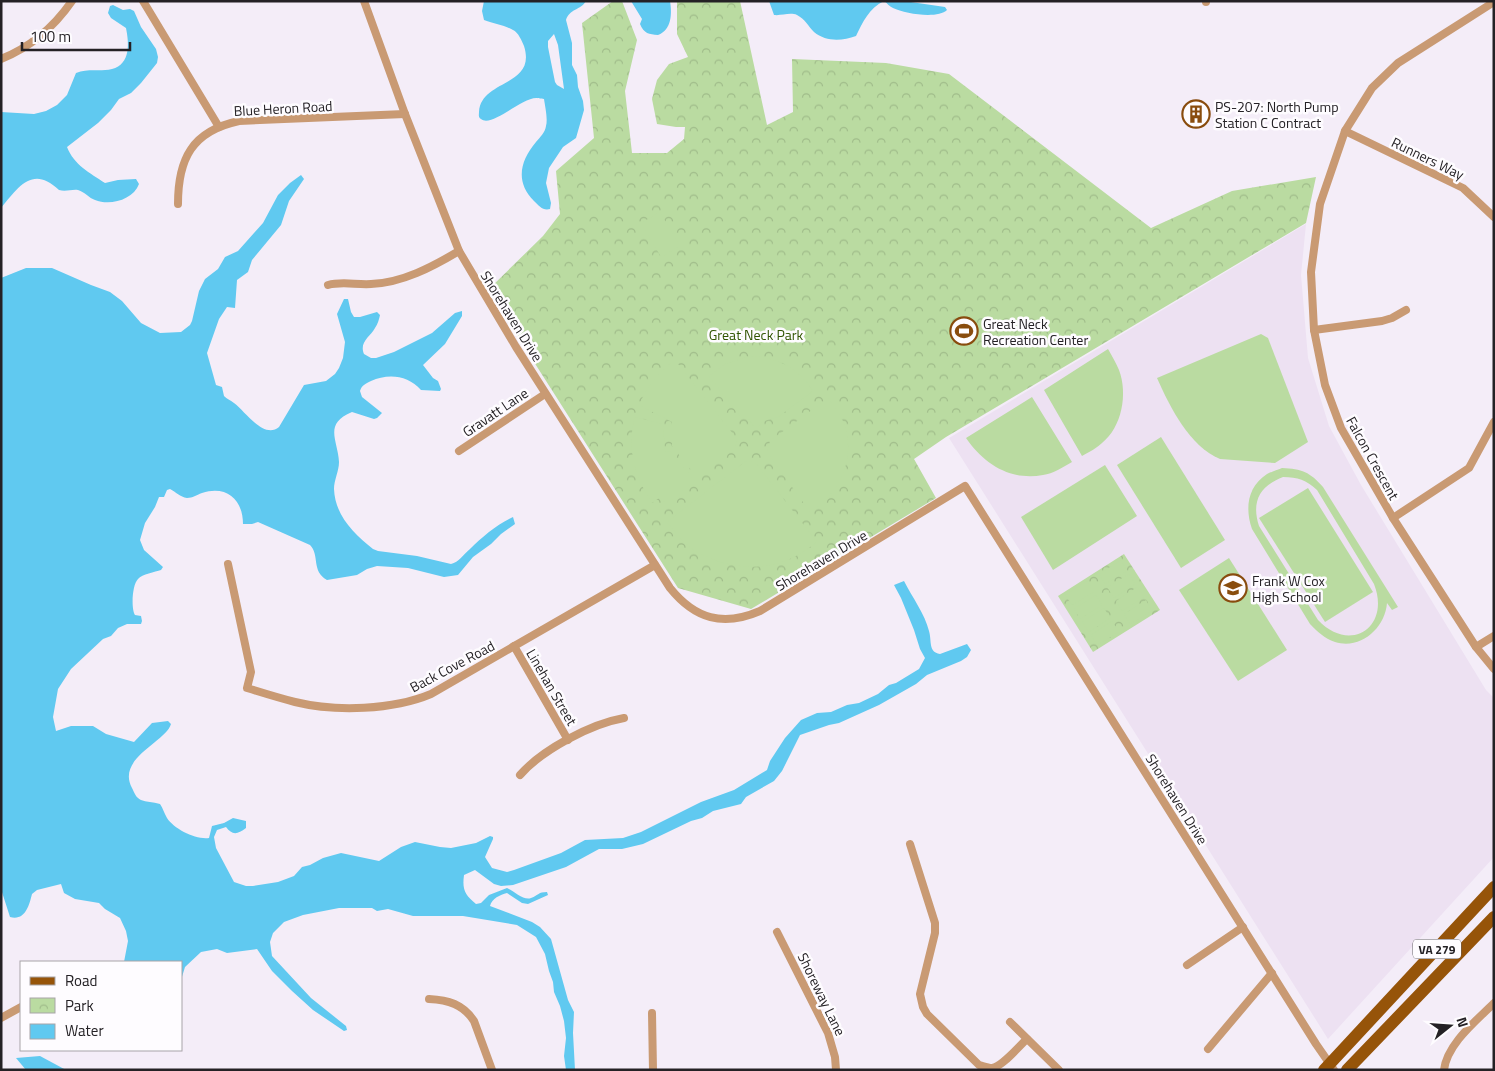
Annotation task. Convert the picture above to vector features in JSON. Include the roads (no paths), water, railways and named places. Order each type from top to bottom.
[{"type":"main road","name":"VA 279","points":[[1329,1068],[1494,887]]},
{"type":"main road","name":"VA 279","points":[[1347,1070],[1494,918]]},
{"type":"street","points":[[1,59],[42,36],[63,15],[72,1]]},
{"type":"street","name":"Blue Heron Road","points":[[144,1],[219,127],[239,121],[405,114]]},
{"type":"street","name":"Shorehaven Drive","points":[[364,1],[405,114],[459,251],[545,394],[678,598],[693,610],[718,619],[738,618],[760,611],[965,486],[1272,973],[1329,1068]]},
{"type":"street","name":"Falcon Crescent","points":[[1491,4],[1398,62],[1372,88],[1345,131],[1320,204],[1311,272],[1314,330],[1325,385],[1340,428],[1393,518],[1476,647],[1494,669]]},
{"type":"street","points":[[178,204],[178,183],[185,159],[202,137],[219,127]]},
{"type":"street","name":"Runners Way","points":[[1345,131],[1464,188],[1494,217]]},
{"type":"street","points":[[328,285],[340,282],[371,284],[396,280],[425,270],[459,251]]},
{"type":"street","points":[[1314,330],[1382,321],[1406,310]]},
{"type":"street","name":"Gravatt Lane","points":[[459,451],[545,394]]},
{"type":"street","points":[[1393,518],[1469,468],[1494,422]]},
{"type":"street","name":"Back Cove Road","points":[[228,564],[251,672],[247,688],[315,706],[332,707],[382,707],[404,704],[432,694],[655,565]]},
{"type":"street","points":[[1476,647],[1494,636]]},
{"type":"street","name":"Linehan Street","points":[[514,646],[568,740]]},
{"type":"street","points":[[520,776],[534,762],[568,740],[596,725],[624,718]]},
{"type":"street","points":[[910,844],[935,922],[935,933],[920,994],[922,1007],[979,1065],[984,1067],[992,1068],[1000,1064],[1027,1039]]},
{"type":"street","points":[[1187,965],[1243,927]]},
{"type":"street","name":"Shoreway Lane","points":[[777,932],[828,1033],[836,1057],[836,1070]]},
{"type":"street","points":[[1208,1049],[1272,973]]},
{"type":"street","points":[[429,999],[450,1001],[458,1004],[470,1014],[492,1070]]},
{"type":"street","points":[[1444,1070],[1448,1053],[1454,1044],[1494,1002]]},
{"type":"street","points":[[1,1018],[20,1008]]},
{"type":"street","points":[[652,1013],[653,1070]]},
{"type":"street","points":[[1010,1022],[1059,1070]]},
{"type":"water","points":[[484,1],[586,1],[570,14],[566,20],[572,43],[572,65],[577,75],[584,110],[576,138],[563,147],[549,168],[546,183],[551,203],[550,209],[543,209],[534,201],[528,194],[522,179],[523,164],[526,157],[543,133],[547,123],[544,99],[537,98],[523,102],[500,116],[486,121],[479,117],[482,101],[498,87],[516,76],[523,69],[526,59],[524,46],[517,33],[507,27],[484,20],[482,11]],"holes":[[[554,34],[558,45],[564,89],[555,82],[548,47],[548,41]]]},
{"type":"water","points":[[631,1],[670,1],[670,21],[663,33],[658,35],[645,32],[640,24],[642,19]]},
{"type":"water","points":[[769,1],[884,1],[870,11],[856,36],[834,40],[824,38],[814,32],[797,15],[774,15]]},
{"type":"water","points":[[884,1],[904,1],[945,7],[947,10],[943,13],[929,15],[913,14],[893,8]]},
{"type":"water","points":[[113,5],[123,10],[130,9],[134,11],[141,27],[156,49],[157,63],[131,93],[119,99],[98,123],[67,147],[78,164],[105,183],[136,179],[139,184],[136,190],[126,198],[114,202],[101,202],[78,190],[59,190],[42,179],[34,179],[20,186],[1,208],[1,112],[34,114],[46,111],[57,105],[67,95],[76,73],[112,69],[123,63],[128,46],[126,28],[111,18],[108,13],[110,6]]},
{"type":"water","points":[[301,175],[304,179],[289,201],[281,225],[252,260],[248,272],[237,280],[235,308],[227,307],[219,319],[207,353],[216,385],[222,387],[224,396],[255,423],[267,430],[273,430],[279,427],[304,385],[326,381],[339,368],[343,358],[345,342],[337,314],[344,299],[348,299],[354,317],[377,312],[380,315],[376,326],[363,346],[364,354],[371,358],[394,352],[432,333],[455,313],[462,311],[462,316],[445,344],[423,365],[433,378],[438,381],[440,391],[421,390],[404,378],[391,376],[377,378],[364,385],[360,391],[362,397],[382,413],[374,419],[352,412],[338,422],[334,433],[339,462],[334,486],[335,498],[346,523],[373,549],[451,564],[459,560],[485,535],[501,523],[513,517],[515,524],[473,557],[458,575],[444,577],[408,568],[377,566],[357,575],[327,580],[317,568],[315,553],[310,545],[258,522],[243,524],[237,502],[226,493],[211,491],[187,498],[180,496],[170,489],[167,490],[164,497],[159,497],[145,523],[140,540],[144,550],[163,567],[161,570],[142,576],[136,582],[133,591],[133,608],[135,615],[141,616],[141,624],[127,624],[118,628],[111,636],[103,639],[71,669],[58,689],[53,717],[56,731],[71,726],[93,726],[106,734],[134,742],[152,723],[168,721],[171,724],[167,731],[136,759],[131,768],[129,777],[132,788],[139,799],[160,804],[167,818],[175,826],[186,833],[198,837],[209,838],[212,826],[233,818],[246,821],[246,828],[240,832],[230,832],[226,827],[217,830],[214,837],[216,848],[234,882],[253,886],[278,882],[294,876],[302,867],[341,853],[379,861],[401,847],[415,842],[451,848],[476,843],[490,836],[493,839],[485,857],[492,868],[507,872],[561,853],[585,840],[623,838],[641,832],[701,802],[734,790],[767,770],[770,761],[785,738],[801,720],[817,713],[831,712],[847,705],[859,703],[878,694],[889,685],[896,683],[919,669],[925,658],[894,585],[904,581],[925,618],[931,646],[934,651],[940,654],[967,644],[971,650],[967,657],[961,661],[927,675],[916,684],[879,705],[839,723],[800,735],[782,771],[774,781],[746,797],[741,804],[713,811],[702,818],[691,821],[643,844],[622,849],[599,849],[566,867],[513,885],[501,886],[494,884],[475,870],[464,875],[463,885],[465,892],[476,904],[481,903],[489,895],[507,888],[528,899],[547,892],[548,895],[528,904],[522,903],[507,893],[494,899],[490,906],[532,922],[540,927],[551,939],[568,1000],[574,1012],[575,1070],[566,1070],[564,1021],[554,992],[545,954],[536,937],[517,925],[463,916],[413,916],[388,909],[377,911],[372,908],[339,908],[303,915],[284,922],[273,933],[270,942],[272,956],[311,998],[346,1026],[347,1030],[344,1031],[313,1010],[292,991],[272,971],[257,949],[227,953],[217,949],[201,952],[185,967],[182,977],[182,961],[124,961],[128,941],[120,918],[99,903],[75,899],[64,893],[61,884],[37,890],[32,894],[28,908],[23,915],[15,918],[10,917],[1,889],[1,278],[26,268],[52,268],[110,292],[122,301],[141,323],[160,333],[181,332],[192,321],[199,291],[205,279],[218,269],[225,257],[238,251],[263,223],[278,195]]},
{"type":"water","points":[[40,1056],[66,1070],[26,1070],[16,1058]]},
{"type":"place","name":"PS-207: North Pump Station C Contract","points":[[1196,114]]},
{"type":"place","name":"Great Neck Recreation Center","points":[[964,331]]},
{"type":"place","name":"Frank W Cox High School","points":[[1233,588]]},
{"type":"park label","name":"Great Neck Park","points":[[756,334]]}]
